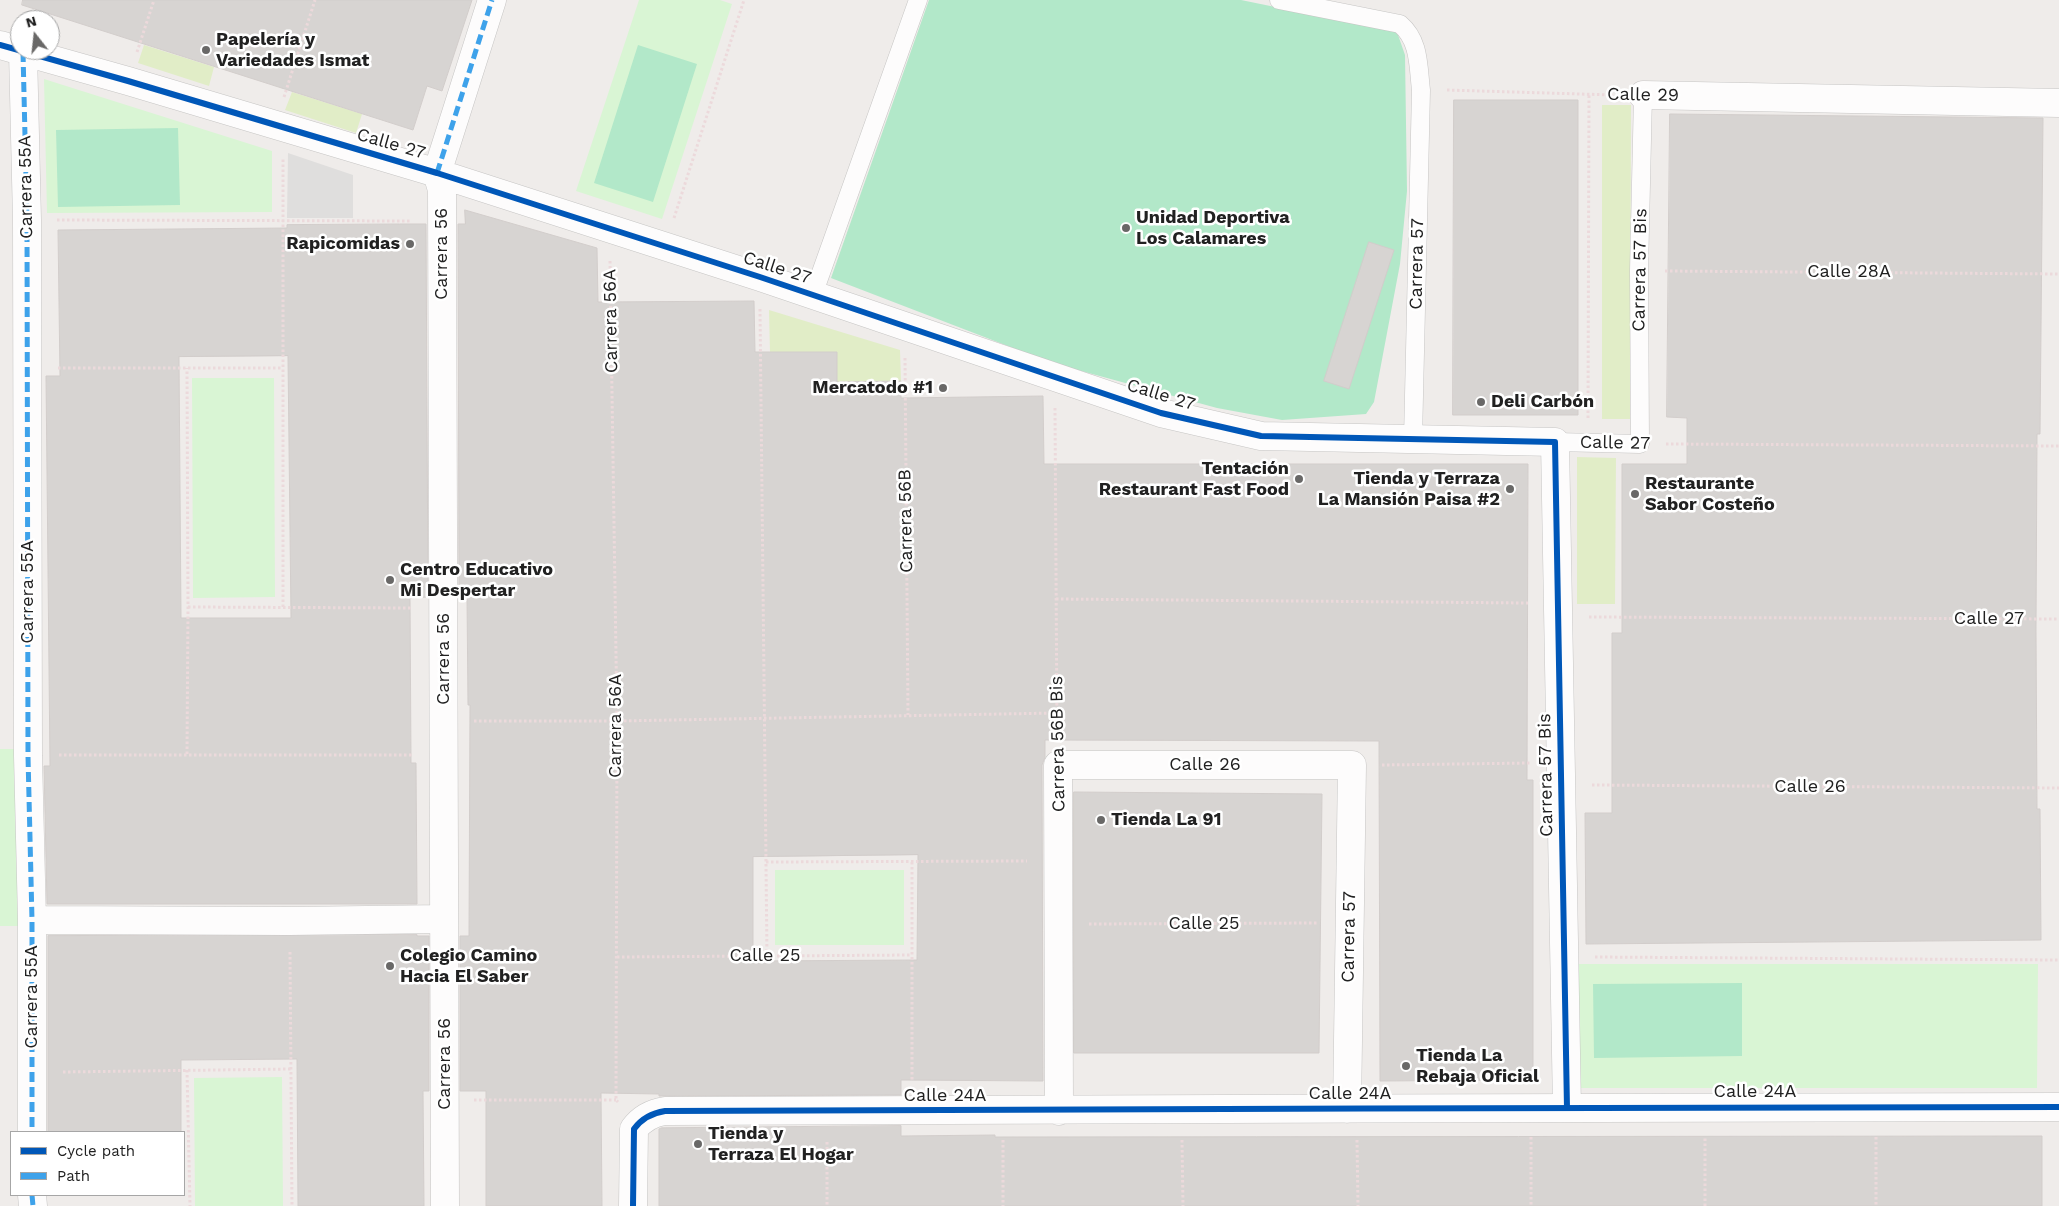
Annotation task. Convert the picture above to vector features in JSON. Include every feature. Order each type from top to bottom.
[{"type":"street","name":"Carrera 56","points":[[445,1206],[442,190],[437,173],[492,0]]},
{"type":"street","name":"Carrera 55A","points":[[13,60],[27,220],[28,756],[32,920],[32,1131]]},
{"type":"street","name":"Calle 27","points":[[52,60],[437,173],[812,295],[1161,413],[1261,436],[1556,442]]},
{"type":"street","name":"Calle 29","points":[[1643,95],[2059,103]]},
{"type":"street","name":"Carrera 57 Bis","points":[[1556,442],[1567,1108]]},
{"type":"street","name":"Calle 26","points":[[1058,765],[1352,765]]},
{"type":"street","name":"Carrera 56B Bis","points":[[1058,765],[1059,1111]]},
{"type":"street","name":"Carrera 57","points":[[1352,765],[1349,923],[1352,1109]]},
{"type":"street","points":[[32,920],[289,921],[444,919]]},
{"type":"street","name":"Calle 24A","points":[[643,1119],[652,1114],[665,1111],[1003,1112],[1876,1106],[2059,1107]]},
{"type":"street","points":[[633,1206],[634,1129],[643,1119]]},
{"type":"lane","points":[[812,295],[918,0]]},
{"type":"lane","points":[[1279,0],[1400,24],[1408,30],[1416,49],[1421,90]]},
{"type":"lane","name":"Carrera 57","points":[[1414,439],[1421,90]]},
{"type":"lane","name":"Carrera 57 Bis","points":[[1640,444],[1639,271],[1643,95]]},
{"type":"lane","name":"Calle 27","points":[[1556,442],[1640,444]]},
{"type":"path","points":[[128,81],[154,0]]},
{"type":"path","points":[[283,607],[283,221],[279,127],[315,0]]},
{"type":"path","points":[[665,247],[744,0]]},
{"type":"path","points":[[1588,443],[1589,94]]},
{"type":"path","points":[[27,220],[441,220]]},
{"type":"path","points":[[760,278],[766,956]]},
{"type":"path","points":[[28,368],[283,368]]},
{"type":"path","points":[[187,368],[187,754]]},
{"type":"path","points":[[188,607],[444,609]]},
{"type":"path","points":[[444,721],[616,721],[1057,713]]},
{"type":"path","points":[[28,756],[187,754],[444,755]]},
{"type":"path","points":[[766,862],[1059,861]]},
{"type":"path","points":[[912,862],[912,1111]]},
{"type":"path","points":[[289,921],[292,1206]]},
{"type":"path","points":[[1564,957],[2059,960]]},
{"type":"path","points":[[32,1072],[291,1069]]},
{"type":"path","points":[[187,1070],[190,1206]]},
{"type":"path","points":[[477,1100],[616,1100],[643,1119]]},
{"type":"path","points":[[1876,1106],[1876,1206]]},
{"type":"path","points":[[1705,1107],[1705,1206]]},
{"type":"path","points":[[1352,1109],[1358,1206]]},
{"type":"path","points":[[1531,1109],[1531,1206]]},
{"type":"path","points":[[1182,1110],[1183,1206]]},
{"type":"path","points":[[826,1112],[827,1206]]},
{"type":"path","points":[[1003,1112],[1003,1206]]},
{"type":"green space","points":[[639,0],[720,0],[732,4],[662,219],[576,191]]},
{"type":"green space","name":"Unidad Deportiva Los Calamares","points":[[929,0],[1241,0],[1397,32],[1405,55],[1407,191],[1400,264],[1374,402],[1366,414],[1282,420],[1217,408],[1052,363],[831,278]]},
{"type":"green space","points":[[144,45],[214,67],[209,86],[138,63]]},
{"type":"green space","points":[[638,45],[697,64],[653,202],[594,183]]},
{"type":"green space","points":[[44,79],[272,151],[272,212],[47,213]]},
{"type":"green space","points":[[292,92],[362,114],[356,133],[285,110]]},
{"type":"green space","points":[[1602,105],[1631,105],[1630,419],[1602,419]]},
{"type":"green space","points":[[178,128],[180,205],[58,207],[56,130]]},
{"type":"green space","points":[[769,310],[900,350],[901,381],[837,382],[837,353],[770,352]]},
{"type":"green space","points":[[192,378],[274,378],[275,597],[193,598]]},
{"type":"green space","points":[[1577,457],[1616,458],[1615,604],[1577,604]]},
{"type":"green space","points":[[0,749],[19,749],[24,926],[0,926]]},
{"type":"green space","points":[[775,870],[904,870],[904,945],[775,945]]},
{"type":"green space","points":[[1578,964],[2038,964],[2037,1088],[1577,1088]]},
{"type":"green space","points":[[1742,983],[1742,1056],[1594,1058],[1593,984]]},
{"type":"green space","points":[[282,1077],[283,1206],[195,1206],[194,1078]]},
{"type":"shaded area","points":[[288,153],[353,175],[353,218],[287,218]]},
{"type":"building","points":[[23,0],[472,0],[442,91],[427,86],[413,130],[60,17],[60,10],[38,10],[22,5]]},
{"type":"building","points":[[1454,100],[1578,100],[1578,415],[1453,415]]},
{"type":"building","points":[[1670,114],[2043,118],[2040,434],[2037,434],[2036,629],[2037,809],[2040,809],[2041,940],[1586,944],[1585,813],[1612,813],[1612,633],[1622,633],[1622,464],[1687,464],[1687,418],[1667,417]]},
{"type":"building","points":[[465,210],[597,248],[598,302],[754,301],[755,352],[837,352],[837,382],[901,381],[901,398],[1043,396],[1044,464],[1528,464],[1527,780],[1533,780],[1533,1080],[1380,1081],[1379,741],[1045,740],[1045,757],[1042,765],[1043,1081],[901,1080],[901,1095],[659,1096],[659,1094],[601,1093],[602,1206],[486,1206],[486,1091],[460,1091],[460,936],[469,936],[470,705],[468,705],[467,597],[459,597],[458,224],[465,224]],"holes":[[[918,855],[917,960],[753,961],[753,857]]]},
{"type":"building","points":[[426,224],[428,597],[410,598],[411,763],[416,763],[417,904],[47,904],[44,766],[50,766],[46,376],[60,376],[58,230],[287,228],[287,225]],"holes":[[[288,356],[291,618],[181,618],[179,357]]]},
{"type":"building","points":[[1369,242],[1394,250],[1349,389],[1324,381]]},
{"type":"building","points":[[1074,792],[1322,794],[1319,1053],[1074,1053]]},
{"type":"building","points":[[48,936],[429,936],[429,1091],[423,1091],[424,1206],[298,1206],[297,1059],[181,1060],[181,1131],[48,1131]]},
{"type":"building","points":[[901,1126],[901,1136],[995,1135],[995,1137],[2042,1136],[2042,1206],[659,1206],[659,1129],[661,1128]]},
{"type":"marked path","points":[[437,173],[492,0]]},
{"type":"marked path","points":[[23,60],[27,220],[28,756],[32,920],[32,1131]]},
{"type":"marked path","points":[[32,1196],[33,1206]]},
{"type":"cycle path","points":[[0,45],[437,173],[760,277],[1161,413],[1261,436],[1555,442],[1567,1108]]},
{"type":"cycle path","points":[[633,1206],[634,1129],[648,1117],[665,1111],[2059,1107]]},
{"type":"place","name":"Papelería y Variedades Ismat","points":[[206,50]]},
{"type":"place","name":"Unidad Deportiva Los Calamares","points":[[1126,228]]},
{"type":"place","name":"Rapicomidas","points":[[410,244]]},
{"type":"place","name":"Mercatodo #1","points":[[943,388]]},
{"type":"place","name":"Deli Carbón","points":[[1481,402]]},
{"type":"place","name":"Tentación Restaurant Fast Food","points":[[1299,479]]},
{"type":"place","name":"Tienda y Terraza La Mansión Paisa #2","points":[[1510,489]]},
{"type":"place","name":"Restaurante Sabor Costeño","points":[[1635,494]]},
{"type":"place","name":"Centro Educativo Mi Despertar","points":[[390,580]]},
{"type":"place","name":"Tienda La 91","points":[[1101,820]]},
{"type":"place","name":"Colegio Camino Hacia El Saber","points":[[390,966]]},
{"type":"place","name":"Tienda La Rebaja Oficial","points":[[1406,1066]]},
{"type":"place","name":"Tienda y Terraza El Hogar","points":[[698,1144]]}]
